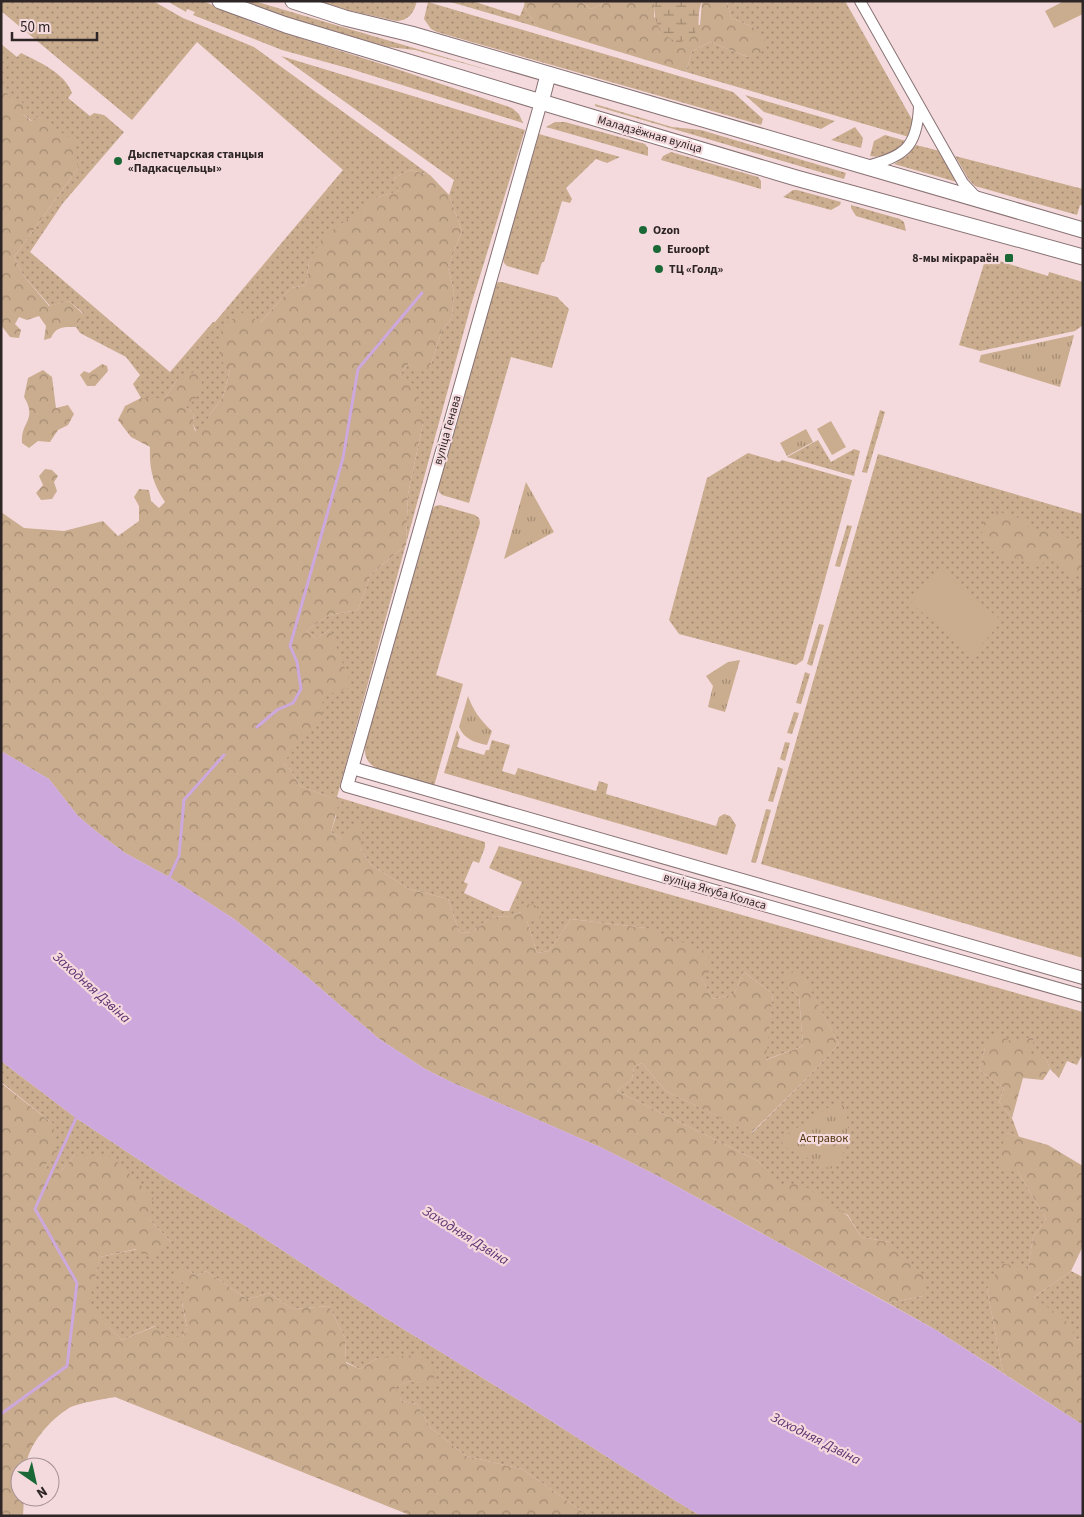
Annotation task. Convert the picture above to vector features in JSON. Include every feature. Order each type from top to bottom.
[{"type":"main road","name":"Маладзёжная вуліца","points":[[220,1],[286,25],[796,178],[1083,257]]},
{"type":"main road","points":[[293,1],[345,18],[411,34],[1083,230]]},
{"type":"main road","name":"вуліца Генава","points":[[540,102],[548,75]]},
{"type":"street","points":[[860,1],[963,183],[979,199]]},
{"type":"street","name":"вуліца Генава","points":[[348,786],[540,102]]},
{"type":"street","points":[[866,166],[892,159],[912,141],[918,126],[919,106]]},
{"type":"street","name":"вуліца Якуба Коласа","points":[[352,768],[1083,978]]},
{"type":"street","name":"вуліца Якуба Коласа","points":[[348,786],[1083,996]]},
{"type":"street","points":[[593,857],[598,840]]},
{"type":"street","points":[[871,936],[876,919]]},
{"type":"green space","points":[[1,1],[153,1],[183,18],[254,47],[430,175],[410,170],[394,178],[400,191],[378,197],[309,262],[306,285],[291,288],[260,323],[230,369],[223,397],[211,413],[204,427],[196,431],[193,424],[194,413],[185,407],[177,380],[165,398],[141,398],[133,384],[140,375],[126,357],[80,333],[76,327],[83,313],[69,301],[50,306],[23,275],[14,257],[78,168],[39,117],[32,121],[23,114],[1,86],[1,44],[17,57],[21,53],[58,74],[69,86],[72,93],[68,98],[90,116],[94,113],[104,115],[124,132],[63,203],[30,252],[170,372],[215,322],[343,170],[197,42],[132,120],[1,11]]},
{"type":"green space","points":[[167,1],[203,1],[259,25],[512,108],[519,114],[523,123],[351,69],[282,50],[193,15],[195,12],[187,9],[186,12]]},
{"type":"green space","points":[[238,1],[254,1],[499,73],[415,50],[388,47],[277,15]]},
{"type":"green space","points":[[318,1],[417,1],[408,18],[396,21],[347,10]]},
{"type":"green space","points":[[447,1],[472,1],[520,16],[524,6],[537,27]]},
{"type":"green space","points":[[525,1],[580,1],[591,9],[602,4],[604,1],[654,1],[654,17],[700,25],[702,1],[727,1],[731,18],[755,28],[765,39],[761,53],[748,57],[710,42],[692,51],[686,72],[537,27],[524,6]]},
{"type":"green space","points":[[580,1],[604,1],[602,4],[591,9]]},
{"type":"green space","points":[[654,1],[702,1],[697,30],[679,43],[666,36],[656,22]]},
{"type":"green space","points":[[727,1],[845,1],[914,123],[909,137],[686,72],[692,51],[710,42],[748,57],[755,28],[731,18]]},
{"type":"green space","points":[[1064,1],[1083,1],[1083,14],[1054,28],[1045,11]]},
{"type":"green space","points":[[428,2],[733,92],[763,119],[761,125],[437,32],[431,29],[424,19]]},
{"type":"green space","points":[[281,56],[525,130],[471,305],[406,543],[408,494],[423,423],[400,374],[409,363],[430,367],[442,330],[452,318],[454,292],[448,267],[462,231],[449,195],[454,180]]},
{"type":"green space","points":[[1,86],[14,102],[22,102],[27,108],[23,114],[31,121],[39,117],[74,141],[78,168],[14,257],[23,275],[49,306],[69,301],[83,314],[76,327],[58,329],[51,338],[44,340],[46,326],[39,316],[27,320],[19,317],[15,324],[21,330],[19,338],[10,337],[1,325]]},
{"type":"green space","points":[[745,95],[835,121],[821,129],[764,112]]},
{"type":"green space","points":[[595,104],[672,127],[701,130],[846,173],[844,179],[595,106]]},
{"type":"green space","points":[[555,122],[565,122],[645,144],[648,148],[648,156],[546,127]]},
{"type":"green space","points":[[855,127],[863,138],[861,148],[831,140]]},
{"type":"green space","points":[[539,134],[620,157],[607,163],[596,159],[566,188],[572,199],[570,203],[562,201],[544,262],[542,262],[538,275],[507,266],[503,259]]},
{"type":"green space","points":[[885,135],[906,141],[890,154],[870,156],[874,141]]},
{"type":"green space","points":[[916,145],[940,151],[957,182],[894,164],[908,155]]},
{"type":"green space","points":[[671,152],[758,177],[761,181],[761,189],[661,160],[663,156]]},
{"type":"green space","points":[[955,156],[1083,189],[1083,206],[1080,205],[1077,215],[975,186],[969,180]]},
{"type":"green space","points":[[410,170],[430,175],[449,195],[462,231],[448,267],[454,292],[452,318],[442,330],[430,367],[417,372],[409,363],[400,374],[413,384],[419,399],[423,423],[408,494],[406,545],[371,574],[358,610],[329,615],[306,631],[316,638],[330,630],[352,687],[323,696],[322,716],[283,763],[290,769],[300,786],[329,797],[338,806],[331,832],[342,839],[352,825],[363,827],[360,848],[371,865],[409,889],[448,899],[459,932],[471,933],[491,917],[511,916],[521,912],[523,904],[535,905],[541,914],[540,919],[527,921],[537,953],[549,951],[571,919],[646,928],[707,952],[712,970],[701,978],[713,999],[734,994],[744,972],[773,994],[766,1060],[803,1046],[799,996],[787,987],[784,977],[799,969],[839,1044],[751,1133],[666,1091],[642,1063],[634,1067],[632,1079],[617,1091],[758,1161],[784,1186],[800,1183],[848,1216],[861,1237],[890,1242],[926,1278],[923,1296],[888,1303],[658,1176],[600,1147],[425,1069],[378,1038],[305,975],[234,919],[169,877],[125,853],[97,832],[78,816],[49,779],[1,751],[1,512],[24,528],[64,531],[103,521],[118,536],[139,521],[139,506],[134,497],[139,489],[149,490],[151,501],[159,508],[165,502],[157,489],[153,476],[150,462],[150,447],[131,437],[118,420],[125,406],[141,398],[165,398],[177,380],[196,371],[202,383],[195,400],[185,407],[194,413],[193,424],[195,431],[203,427],[223,397],[230,369],[219,359],[222,326],[244,312],[260,323],[291,288],[306,285],[309,262],[323,237],[378,197],[399,191],[394,178]]},
{"type":"green space","points":[[793,190],[841,202],[840,205],[831,210],[783,197]]},
{"type":"green space","points":[[851,205],[900,219],[904,222],[906,231],[856,216]]},
{"type":"green space","points":[[986,257],[1048,276],[1049,272],[1083,282],[1083,325],[1075,331],[980,351],[959,345]]},
{"type":"green space","points":[[498,282],[557,297],[569,309],[552,368],[511,357],[469,503],[442,495],[438,487],[495,285]]},
{"type":"green space","points":[[1074,335],[1060,387],[979,362],[981,355]]},
{"type":"green space","points":[[102,364],[107,366],[108,371],[95,386],[87,386],[80,375],[84,371],[89,373]]},
{"type":"green space","points":[[43,370],[52,377],[56,408],[68,405],[74,414],[68,425],[58,430],[50,442],[38,441],[29,448],[22,443],[23,430],[29,416],[28,405],[24,397],[28,378]]},
{"type":"green space","points":[[880,410],[885,412],[867,473],[862,472]]},
{"type":"green space","points":[[831,421],[846,447],[832,455],[817,429]]},
{"type":"green space","points":[[806,429],[813,442],[787,456],[780,443]]},
{"type":"green space","points":[[818,440],[831,462],[854,449],[860,451],[854,476],[787,457]]},
{"type":"green space","points":[[748,453],[779,462],[782,460],[852,480],[803,660],[796,665],[679,634],[669,620],[707,478]]},
{"type":"green space","points":[[878,454],[1083,514],[1083,958],[761,864]]},
{"type":"green space","points":[[45,469],[52,470],[58,476],[54,482],[57,491],[52,499],[41,500],[36,493],[43,485],[39,476]]},
{"type":"green space","points":[[526,482],[554,532],[504,559]]},
{"type":"green space","points":[[440,505],[475,515],[479,518],[480,523],[436,675],[463,684],[434,786],[389,774],[373,766],[366,756],[365,742],[432,510],[435,506]]},
{"type":"green space","points":[[997,511],[1022,519],[1028,527],[1048,533],[1051,530],[1076,542],[1083,539],[1083,601],[1077,591],[1081,582],[1078,575],[1073,576],[1064,565],[1057,566],[1049,557],[1039,567],[1017,558],[1006,559],[981,540],[984,522]]},
{"type":"green space","points":[[847,525],[852,526],[840,567],[835,566]]},
{"type":"green space","points":[[406,545],[337,797],[485,842],[479,863],[473,861],[464,882],[468,884],[464,893],[503,911],[509,911],[522,882],[489,868],[499,846],[1083,1012],[1083,1053],[1077,1065],[1067,1061],[1059,1078],[1050,1069],[1046,1058],[1029,1055],[1034,1037],[985,1048],[979,1070],[1004,1088],[999,1102],[1012,1118],[1019,1137],[1006,1133],[1017,1170],[1046,1219],[1033,1237],[1028,1269],[987,1289],[1003,1373],[936,1330],[888,1303],[923,1296],[890,1242],[861,1237],[848,1215],[784,1187],[758,1161],[617,1091],[632,1079],[634,1067],[642,1063],[666,1091],[752,1133],[839,1044],[799,970],[787,987],[799,996],[803,1046],[765,1060],[773,994],[744,972],[734,994],[713,999],[701,978],[646,928],[571,919],[549,951],[537,953],[527,921],[521,912],[511,916],[491,917],[471,933],[459,932],[448,899],[409,889],[371,865],[360,848],[331,832],[336,816],[329,797],[300,786],[290,769],[283,763],[323,696],[330,630],[316,638],[306,631],[329,615],[358,610],[371,574]]},
{"type":"green space","points":[[940,569],[1002,621],[973,655],[911,603]]},
{"type":"green space","points":[[1083,601],[1083,615],[1079,610]]},
{"type":"green space","points":[[819,624],[824,625],[812,666],[807,664]]},
{"type":"green space","points":[[740,660],[725,712],[708,707],[713,686],[706,676],[728,662]]},
{"type":"green space","points":[[805,672],[810,674],[801,704],[796,703]]},
{"type":"green space","points":[[468,696],[477,715],[492,731],[487,745],[470,740],[459,727]]},
{"type":"green space","points":[[794,712],[799,713],[792,734],[787,733]]},
{"type":"green space","points":[[457,730],[460,737],[457,747],[484,755],[486,750],[489,750],[492,740],[510,745],[502,771],[515,775],[518,768],[596,791],[599,781],[608,784],[606,794],[716,826],[719,817],[724,814],[730,816],[736,825],[727,855],[444,773]]},
{"type":"green space","points":[[785,742],[790,743],[785,761],[780,759]]},
{"type":"green space","points":[[778,767],[783,769],[773,802],[768,801]]},
{"type":"green space","points":[[766,809],[771,810],[756,863],[751,862]]},
{"type":"green space","points":[[994,1034],[1011,1041],[1034,1037],[1030,1054],[1046,1058],[1050,1069],[1043,1080],[1023,1078],[1012,1118],[999,1102],[1004,1088],[979,1070],[985,1048]]},
{"type":"green space","points":[[1,1061],[76,1118],[168,1179],[244,1225],[379,1314],[701,1516],[589,1516],[522,1469],[466,1456],[430,1427],[417,1404],[402,1401],[394,1387],[410,1381],[435,1385],[377,1358],[360,1369],[346,1362],[345,1338],[329,1306],[292,1309],[270,1293],[247,1299],[206,1271],[197,1276],[188,1270],[179,1281],[191,1285],[182,1303],[187,1328],[183,1337],[164,1337],[155,1326],[122,1340],[87,1306],[100,1257],[171,1242],[149,1219],[75,1155],[61,1171],[49,1173],[45,1165],[53,1124],[1,1082]]},
{"type":"green space","points":[[1,1083],[53,1124],[57,1152],[45,1165],[49,1172],[61,1171],[75,1155],[110,1155],[153,1197],[149,1219],[172,1243],[152,1257],[136,1249],[100,1257],[88,1306],[122,1340],[156,1326],[164,1337],[183,1337],[187,1328],[182,1302],[190,1285],[173,1277],[174,1271],[179,1268],[188,1270],[197,1276],[206,1271],[247,1299],[270,1293],[292,1309],[329,1306],[345,1338],[346,1363],[360,1369],[377,1358],[418,1355],[433,1368],[435,1386],[410,1381],[395,1387],[402,1401],[417,1404],[430,1427],[466,1456],[522,1469],[589,1516],[412,1516],[115,1397],[91,1401],[69,1408],[41,1433],[35,1441],[28,1457],[10,1457],[10,1507],[23,1507],[23,1516],[1,1516]]},
{"type":"green space","name":"Астравок","points":[[840,1100],[847,1117],[848,1132],[839,1165],[830,1169],[785,1147],[780,1139]]},
{"type":"green space","points":[[1006,1133],[1048,1145],[1083,1166],[1083,1246],[1071,1271],[1034,1297],[1072,1326],[1074,1338],[1083,1341],[1083,1425],[1003,1373],[987,1289],[1002,1263],[1028,1269],[1033,1237],[1046,1219],[1017,1170],[1006,1171],[998,1161]]},
{"type":"green space","points":[[811,1134],[833,1144],[827,1158],[804,1148]]},
{"type":"green space","points":[[1071,1271],[1083,1277],[1083,1341],[1074,1338],[1034,1297]]},
{"type":"water","name":"Заходняя Дзвіна","points":[[1,751],[49,779],[78,816],[125,853],[169,877],[234,919],[305,975],[378,1038],[425,1069],[600,1147],[658,1176],[936,1330],[1083,1425],[1083,1516],[701,1516],[379,1314],[76,1118],[1,1061]]},
{"type":"waterway","points":[[257,727],[277,710],[293,703],[301,689],[297,662],[290,646],[343,458],[358,369],[422,293]]},
{"type":"waterway","points":[[168,880],[179,856],[184,800],[224,755]]},
{"type":"waterway","points":[[1,1414],[67,1366],[77,1283],[35,1209],[77,1116]]},
{"type":"place","name":"Дыспетчарская станцыя «Падкасцельцы»","points":[[118,161]]},
{"type":"place","name":"Ozon","points":[[643,230]]},
{"type":"place","name":"Euroopt","points":[[657,249]]},
{"type":"place","name":"8-мы мікрараён","points":[[1009,258]]},
{"type":"place","name":"ТЦ «Голд»","points":[[659,269]]}]
